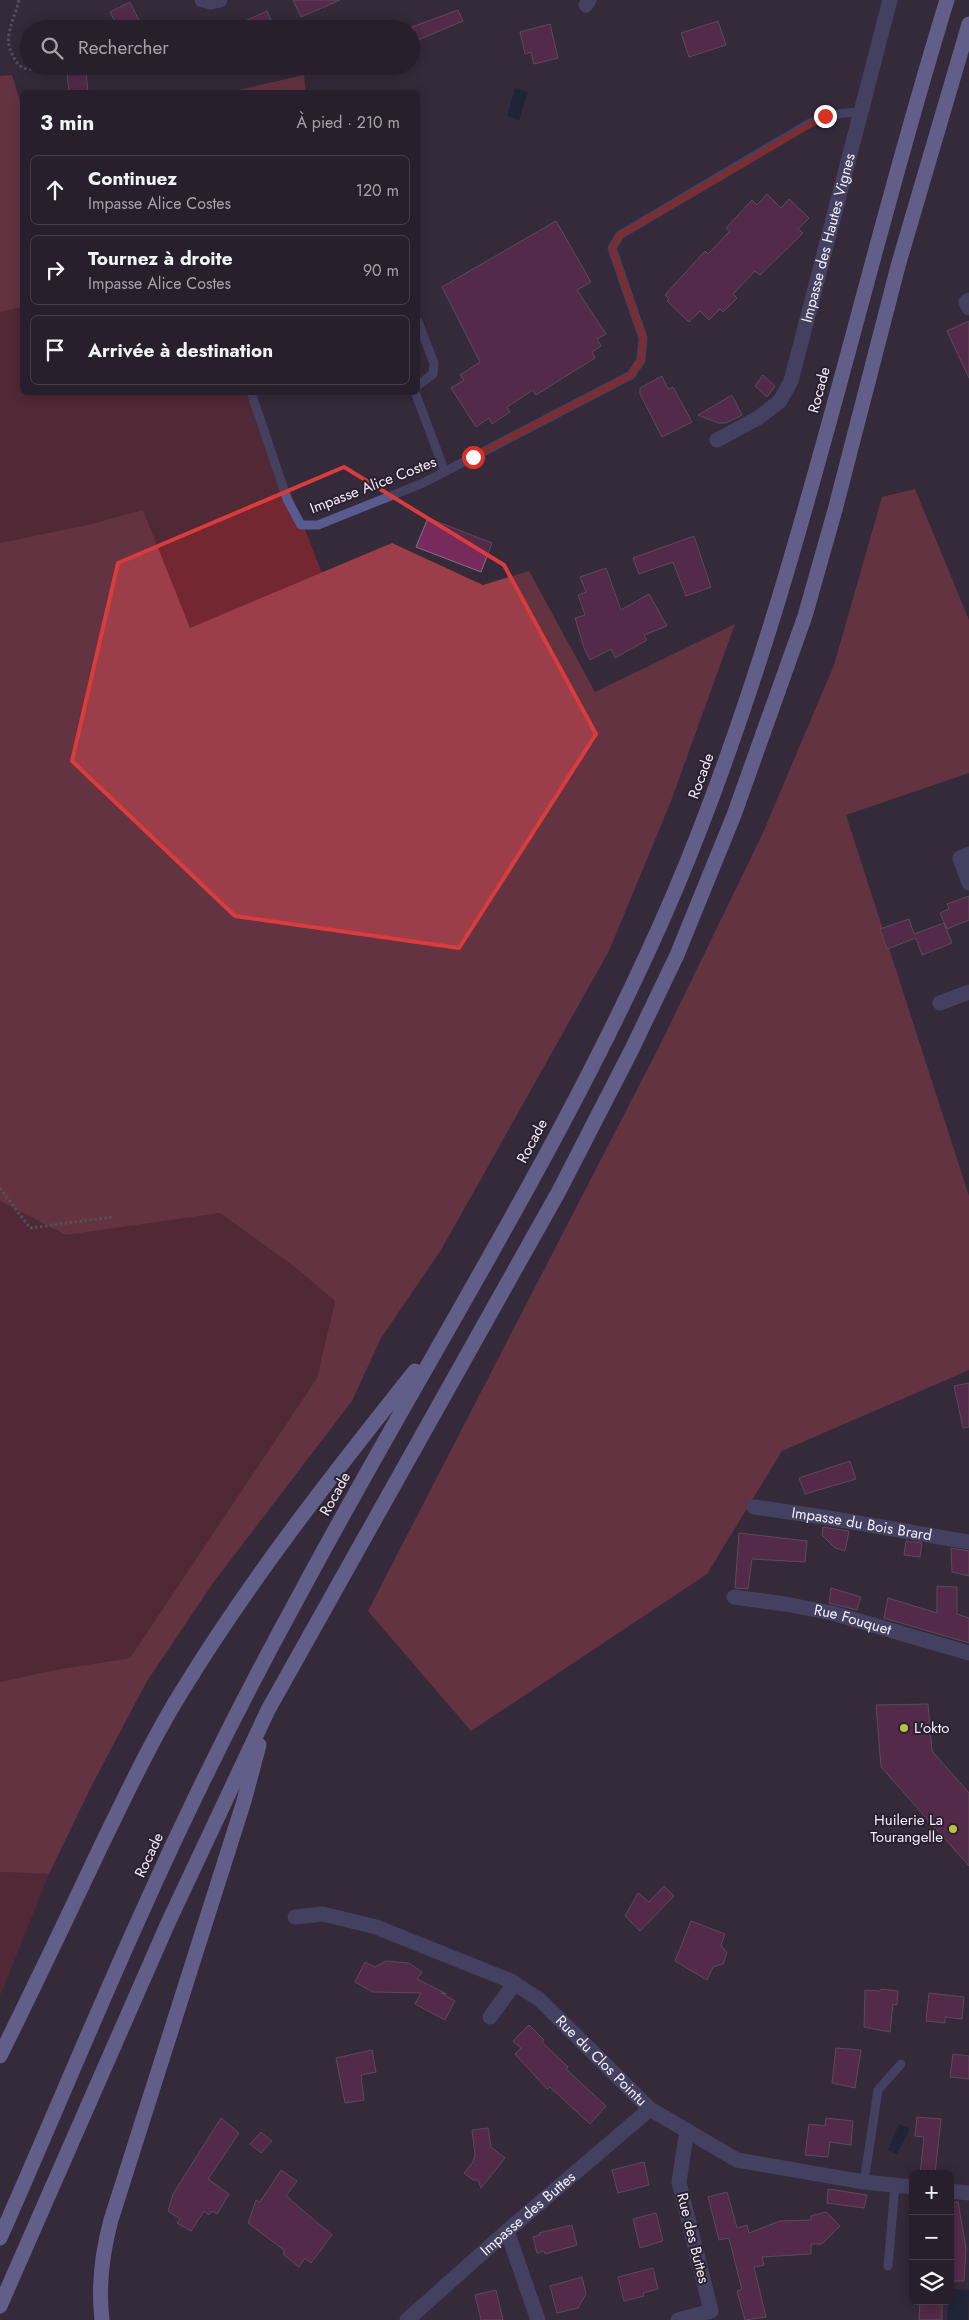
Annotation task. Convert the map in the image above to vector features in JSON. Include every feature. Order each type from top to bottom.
[{"type":"highway","name":"Rocade","points":[[0,2238],[142,1912],[231,1724],[318,1561],[535,1172],[607,1037],[670,900],[709,807],[747,701],[792,555],[898,163],[947,0]]},
{"type":"highway","points":[[0,2306],[168,1922],[268,1710],[559,1192],[632,1049],[677,955],[734,815],[805,616],[835,510],[898,266],[969,24]]},
{"type":"highway","points":[[0,2056],[136,1776],[182,1692],[227,1620],[265,1567],[340,1466],[446,1332]]},
{"type":"highway","points":[[102,2320],[101,2265],[111,2220],[244,1801],[268,1710]]},
{"type":"street","points":[[202,0],[211,2],[220,0]]},
{"type":"street","name":"Impasse des Hautes Vignes","points":[[717,440],[758,418],[780,402],[791,381],[890,0]]},
{"type":"street","points":[[969,854],[960,858],[969,882]]},
{"type":"street","points":[[940,1003],[969,992]]},
{"type":"street","name":"Impasse du Bois Brard","points":[[754,1507],[969,1542]]},
{"type":"street","name":"Rue Fouquet","points":[[734,1597],[785,1604],[832,1614],[969,1652]]},
{"type":"street","name":"Rue du Clos Pointu","points":[[295,1916],[323,1914],[376,1927],[515,1984],[540,2000],[650,2109],[737,2160],[864,2182],[909,2187]]},
{"type":"street","points":[[490,2016],[515,1984]]},
{"type":"street","name":"Impasse des Buttes","points":[[407,2320],[507,2231],[650,2109]]},
{"type":"street","name":"Rue des Buttes","points":[[678,2320],[711,2311],[679,2182],[687,2130]]},
{"type":"street","points":[[954,2191],[969,2193]]},
{"type":"street","points":[[507,2231],[538,2320]]},
{"type":"lane","name":"Impasse Alice Costes","points":[[251,395],[287,499],[301,525],[318,525],[423,483],[631,375],[641,360],[643,338],[612,248],[620,235],[808,124],[825,116],[848,112],[860,113]]},
{"type":"lane","points":[[420,327],[434,364],[433,374],[420,384]]},
{"type":"lane","points":[[416,395],[445,472]]},
{"type":"lane","points":[[864,2182],[878,2090],[901,2064]]},
{"type":"lane","points":[[888,2266],[895,2185]]},
{"type":"path","points":[[18,0],[4,37],[9,54],[20,66]]},
{"type":"path","points":[[0,1188],[30,1228],[113,1218]]},
{"type":"highlighted area","points":[[344,467],[504,565],[596,734],[459,948],[235,916],[72,761],[118,563]]},
{"type":"shaded area","points":[[12,75],[20,101],[20,307],[0,312],[0,76]]},
{"type":"shaded area","points":[[304,75],[306,90],[239,90]]},
{"type":"shaded area","points":[[20,307],[20,395],[253,395],[322,573],[190,629],[143,510],[87,525],[0,543],[0,312]]},
{"type":"shaded area","points":[[915,489],[969,620],[969,773],[846,815],[969,1196],[969,1370],[782,1451],[707,1574],[471,1731],[368,1611],[661,1043],[762,835],[834,665],[882,497]]},
{"type":"shaded area","points":[[143,510],[190,628],[392,543],[483,585],[529,571],[595,692],[735,624],[671,801],[609,951],[441,1250],[381,1338],[352,1401],[213,1583],[147,1681],[91,1787],[49,1874],[0,1872],[0,1682],[55,1670],[130,1658],[317,1378],[335,1301],[296,1268],[220,1213],[66,1235],[0,1201],[0,543],[87,525]]},
{"type":"shaded area","points":[[0,1201],[66,1235],[220,1213],[296,1268],[335,1300],[317,1378],[130,1658],[55,1670],[0,1682]]},
{"type":"shaded area","points":[[0,1872],[49,1874],[0,1996]]},
{"type":"water","points":[[515,88],[528,92],[519,120],[507,116]]},
{"type":"water","points":[[899,2124],[910,2129],[897,2154],[888,2150]]},
{"type":"water","points":[[954,2289],[969,2290],[968,2320],[947,2320],[948,2305],[954,2305]]},
{"type":"building","points":[[293,0],[340,0],[301,17]]},
{"type":"building","points":[[130,2],[139,20],[114,20],[110,12]]},
{"type":"building","points":[[458,10],[463,21],[420,39],[420,24]]},
{"type":"building","points":[[267,11],[271,20],[247,20]]},
{"type":"building","points":[[718,21],[726,45],[689,57],[681,33]]},
{"type":"building","points":[[550,24],[558,58],[534,64],[531,52],[525,54],[520,32]]},
{"type":"building","points":[[67,75],[86,75],[88,90],[69,90]]},
{"type":"building","points":[[767,194],[781,208],[789,199],[809,218],[798,229],[803,233],[760,275],[755,271],[733,294],[737,298],[723,312],[720,309],[709,320],[700,311],[689,322],[667,301],[669,299],[665,295],[705,251],[708,254],[730,231],[726,228],[752,200],[757,205]]},
{"type":"building","points":[[556,221],[591,282],[577,290],[606,334],[597,339],[601,346],[592,352],[595,358],[536,395],[533,390],[507,407],[510,412],[492,424],[489,418],[476,427],[451,388],[464,380],[460,375],[480,362],[442,287]]},
{"type":"building","points":[[969,321],[969,378],[947,331]]},
{"type":"building","points":[[763,375],[775,386],[767,397],[755,386]]},
{"type":"building","points":[[662,376],[668,389],[673,387],[692,422],[662,437],[640,394],[640,388]]},
{"type":"building","points":[[732,395],[742,415],[726,423],[718,423],[698,415]]},
{"type":"building","points":[[428,518],[492,543],[481,572],[416,547]]},
{"type":"building","points":[[694,536],[711,587],[686,596],[673,562],[639,574],[633,558]]},
{"type":"building","points":[[606,568],[621,610],[649,594],[667,626],[644,635],[647,640],[615,658],[611,649],[590,660],[584,648],[575,618],[585,615],[578,595],[586,592],[580,577]]},
{"type":"building","points":[[969,896],[969,920],[947,929],[940,913],[949,909],[947,904]]},
{"type":"building","points":[[909,919],[914,934],[944,923],[952,943],[922,955],[916,938],[887,949],[880,929]]},
{"type":"building","points":[[969,1383],[969,1427],[963,1428],[954,1386]]},
{"type":"building","points":[[850,1461],[856,1479],[805,1494],[799,1478]]},
{"type":"building","points":[[823,1527],[849,1531],[845,1551],[835,1548],[822,1535]]},
{"type":"building","points":[[739,1533],[807,1541],[805,1562],[752,1559],[748,1589],[735,1588]]},
{"type":"building","points":[[906,1541],[922,1543],[920,1557],[904,1555]]},
{"type":"building","points":[[951,1548],[969,1551],[969,1576],[952,1572]]},
{"type":"building","points":[[937,1586],[957,1587],[957,1614],[969,1618],[969,1643],[884,1618],[888,1598],[937,1613]]},
{"type":"building","points":[[831,1588],[861,1597],[857,1610],[829,1603]]},
{"type":"building","name":"Huilerie La Tourangelle","points":[[928,1704],[932,1751],[969,1793],[969,1866],[881,1767],[876,1705]]},
{"type":"building","points":[[664,1886],[674,1896],[640,1931],[625,1916],[638,1893],[649,1902]]},
{"type":"building","points":[[691,1921],[725,1934],[721,1945],[727,1953],[723,1964],[713,1967],[707,1980],[675,1961]]},
{"type":"building","points":[[386,1961],[409,1963],[422,1972],[417,1979],[447,1994],[441,1993],[455,2001],[445,2020],[415,2004],[421,1993],[373,1992],[355,1982],[365,1962],[375,1967]]},
{"type":"building","points":[[881,1989],[898,1991],[897,2005],[893,2004],[890,2032],[864,2027],[865,1990],[880,1991]]},
{"type":"building","points":[[929,1993],[964,1997],[962,2019],[945,2017],[945,2023],[926,2021]]},
{"type":"building","points":[[529,2025],[544,2040],[542,2042],[568,2067],[566,2069],[606,2106],[590,2124],[550,2087],[547,2089],[515,2054],[521,2048],[513,2041]]},
{"type":"building","points":[[836,2048],[861,2050],[855,2088],[832,2083]]},
{"type":"building","points":[[372,2050],[376,2072],[361,2075],[364,2100],[345,2103],[336,2058]]},
{"type":"building","points":[[953,2054],[969,2056],[969,2079],[950,2077]]},
{"type":"building","points":[[917,2117],[941,2119],[935,2170],[920,2170],[924,2137],[915,2136]]},
{"type":"building","points":[[221,2118],[239,2133],[208,2179],[229,2194],[217,2214],[212,2211],[209,2215],[204,2211],[191,2231],[177,2223],[180,2219],[168,2211],[173,2194]]},
{"type":"building","points":[[826,2118],[853,2121],[851,2145],[830,2142],[828,2157],[805,2155],[809,2124],[825,2126]]},
{"type":"building","points":[[488,2128],[491,2147],[505,2158],[481,2188],[478,2180],[473,2180],[464,2173],[473,2162],[475,2155],[472,2130]]},
{"type":"building","points":[[261,2132],[272,2141],[261,2153],[250,2144]]},
{"type":"building","points":[[644,2162],[649,2185],[618,2193],[612,2170]]},
{"type":"building","points":[[281,2170],[297,2181],[286,2196],[332,2235],[311,2263],[305,2258],[299,2267],[284,2255],[284,2250],[248,2223],[256,2200],[260,2202]]},
{"type":"building","points":[[828,2189],[867,2195],[864,2208],[827,2203]]},
{"type":"building","points":[[727,2192],[737,2228],[747,2225],[749,2233],[780,2221],[811,2220],[811,2216],[826,2212],[840,2226],[822,2244],[811,2244],[811,2254],[762,2257],[764,2265],[754,2267],[766,2317],[745,2320],[737,2291],[742,2290],[729,2238],[719,2240],[708,2197]]},
{"type":"building","points":[[954,2202],[958,2202],[966,2248],[964,2281],[954,2281]]},
{"type":"building","points":[[656,2213],[663,2241],[640,2248],[633,2219]]},
{"type":"building","points":[[572,2225],[577,2245],[545,2254],[544,2251],[537,2253],[533,2237],[540,2235],[539,2233]]},
{"type":"building","points":[[653,2268],[658,2289],[643,2293],[644,2296],[624,2301],[618,2277]]},
{"type":"building","points":[[582,2277],[586,2294],[578,2308],[557,2313],[550,2286]]},
{"type":"building","points":[[496,2290],[503,2320],[481,2320],[475,2295]]},
{"type":"building","points":[[920,2305],[942,2305],[942,2320],[919,2320]]},
{"type":"place","name":"L'okto","points":[[904,1728]]},
{"type":"place","name":"Huilerie La Tourangelle","points":[[953,1829]]},
{"type":"route","points":[[473,457],[631,375],[641,360],[643,338],[612,248],[620,235],[808,124],[825,116]]}]
